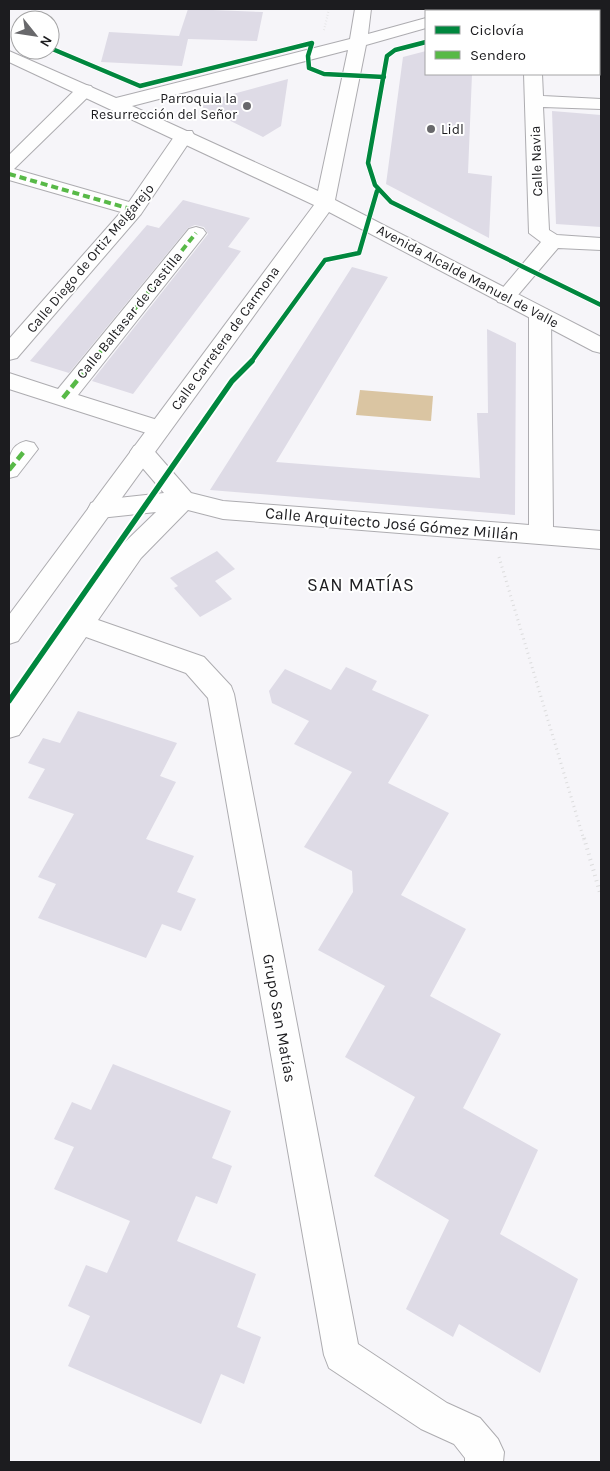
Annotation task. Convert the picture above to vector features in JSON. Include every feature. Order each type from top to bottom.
[{"type":"street","name":"Calle Carretera de Carmona","points":[[9,634],[325,203],[358,42],[362,9]]},
{"type":"street","points":[[116,104],[425,23]]},
{"type":"street","name":"Avenida Alcalde Manuel de Valle","points":[[9,56],[185,135],[325,203],[601,346]]},
{"type":"street","name":"Calle Navia","points":[[533,75],[539,233],[553,242]]},
{"type":"street","points":[[9,165],[85,90]]},
{"type":"street","points":[[534,101],[601,104]]},
{"type":"street","name":"Calle Diego de Ortiz Melgarejo","points":[[9,353],[134,210],[185,135]]},
{"type":"street","points":[[9,174],[134,210]]},
{"type":"street","name":"Calle Baltasar de Castilla","points":[[63,398],[196,233]]},
{"type":"street","points":[[505,297],[553,242],[601,244]]},
{"type":"street","points":[[540,315],[542,536]]},
{"type":"street","points":[[9,381],[159,429]]},
{"type":"street","points":[[9,470],[26,449]]},
{"type":"street","points":[[142,452],[184,500]]},
{"type":"street","points":[[100,509],[184,500]]},
{"type":"street","points":[[9,727],[132,551],[184,500]]},
{"type":"street","name":"Calle Arquitecto José Gómez Millán","points":[[184,500],[223,510],[601,540]]},
{"type":"street","name":"Grupo San Matías","points":[[81,624],[195,665],[221,694],[342,1356],[434,1416],[475,1447]]},
{"type":"path","points":[[323,34],[328,9]]},
{"type":"path","points":[[491,530],[601,896]]},
{"type":"shaded area","points":[[360,390],[433,396],[431,421],[356,415]]},
{"type":"building","points":[[188,9],[263,12],[257,41],[188,39],[182,66],[101,62],[109,32],[179,36]]},
{"type":"building","name":"Lidl","points":[[425,51],[425,75],[472,75],[468,173],[492,176],[489,238],[386,184],[403,57]]},
{"type":"building","points":[[288,79],[281,126],[263,137],[196,104]]},
{"type":"building","points":[[552,111],[601,115],[601,227],[556,224]]},
{"type":"building","points":[[183,200],[250,218],[228,247],[241,251],[133,394],[92,381],[208,234],[204,227],[195,225],[188,228],[69,373],[30,361],[147,225],[159,228]]},
{"type":"building","points":[[352,267],[388,277],[276,462],[480,478],[477,413],[488,413],[487,329],[516,343],[515,515],[210,490]]},
{"type":"building","points":[[217,551],[235,569],[215,581],[232,599],[200,617],[174,588],[178,586],[170,578]]},
{"type":"building","points":[[346,667],[377,681],[372,690],[429,715],[388,783],[449,813],[401,895],[466,929],[430,996],[501,1034],[463,1108],[538,1150],[500,1234],[578,1279],[540,1373],[459,1324],[453,1337],[406,1309],[449,1220],[374,1176],[415,1097],[345,1057],[385,986],[318,950],[353,892],[352,871],[304,847],[352,772],[294,744],[309,721],[272,703],[269,691],[285,669],[331,690]]},
{"type":"building","points":[[78,711],[177,743],[160,776],[176,782],[146,839],[194,856],[177,892],[196,899],[181,931],[162,924],[146,958],[38,918],[56,884],[38,877],[74,814],[28,798],[45,769],[28,763],[43,738],[60,743]]},
{"type":"building","points":[[113,1064],[231,1111],[212,1158],[232,1166],[217,1204],[196,1196],[177,1241],[256,1274],[237,1327],[261,1337],[244,1384],[221,1374],[201,1424],[68,1366],[90,1316],[68,1306],[86,1265],[107,1273],[130,1221],[54,1189],[74,1147],[54,1139],[72,1102],[91,1110]]},
{"type":"marked path","points":[[9,174],[134,210]]},
{"type":"marked path","points":[[63,398],[196,233]]},
{"type":"marked path","points":[[9,470],[26,449]]},
{"type":"cycle path","points":[[425,42],[395,50],[387,56],[368,163],[375,185],[391,202],[601,305]]},
{"type":"cycle path","points":[[60,52],[140,86],[312,43],[308,56],[309,68],[324,74],[384,77]]},
{"type":"cycle path","points":[[9,701],[232,381],[256,357],[325,260],[359,253],[377,191]]},
{"type":"place","name":"Parroquia la Resurrección del Señor","points":[[247,106]]},
{"type":"place","name":"Lidl","points":[[431,129]]},
{"type":"district","name":"SAN MATÍAS","points":[[361,585]]}]
